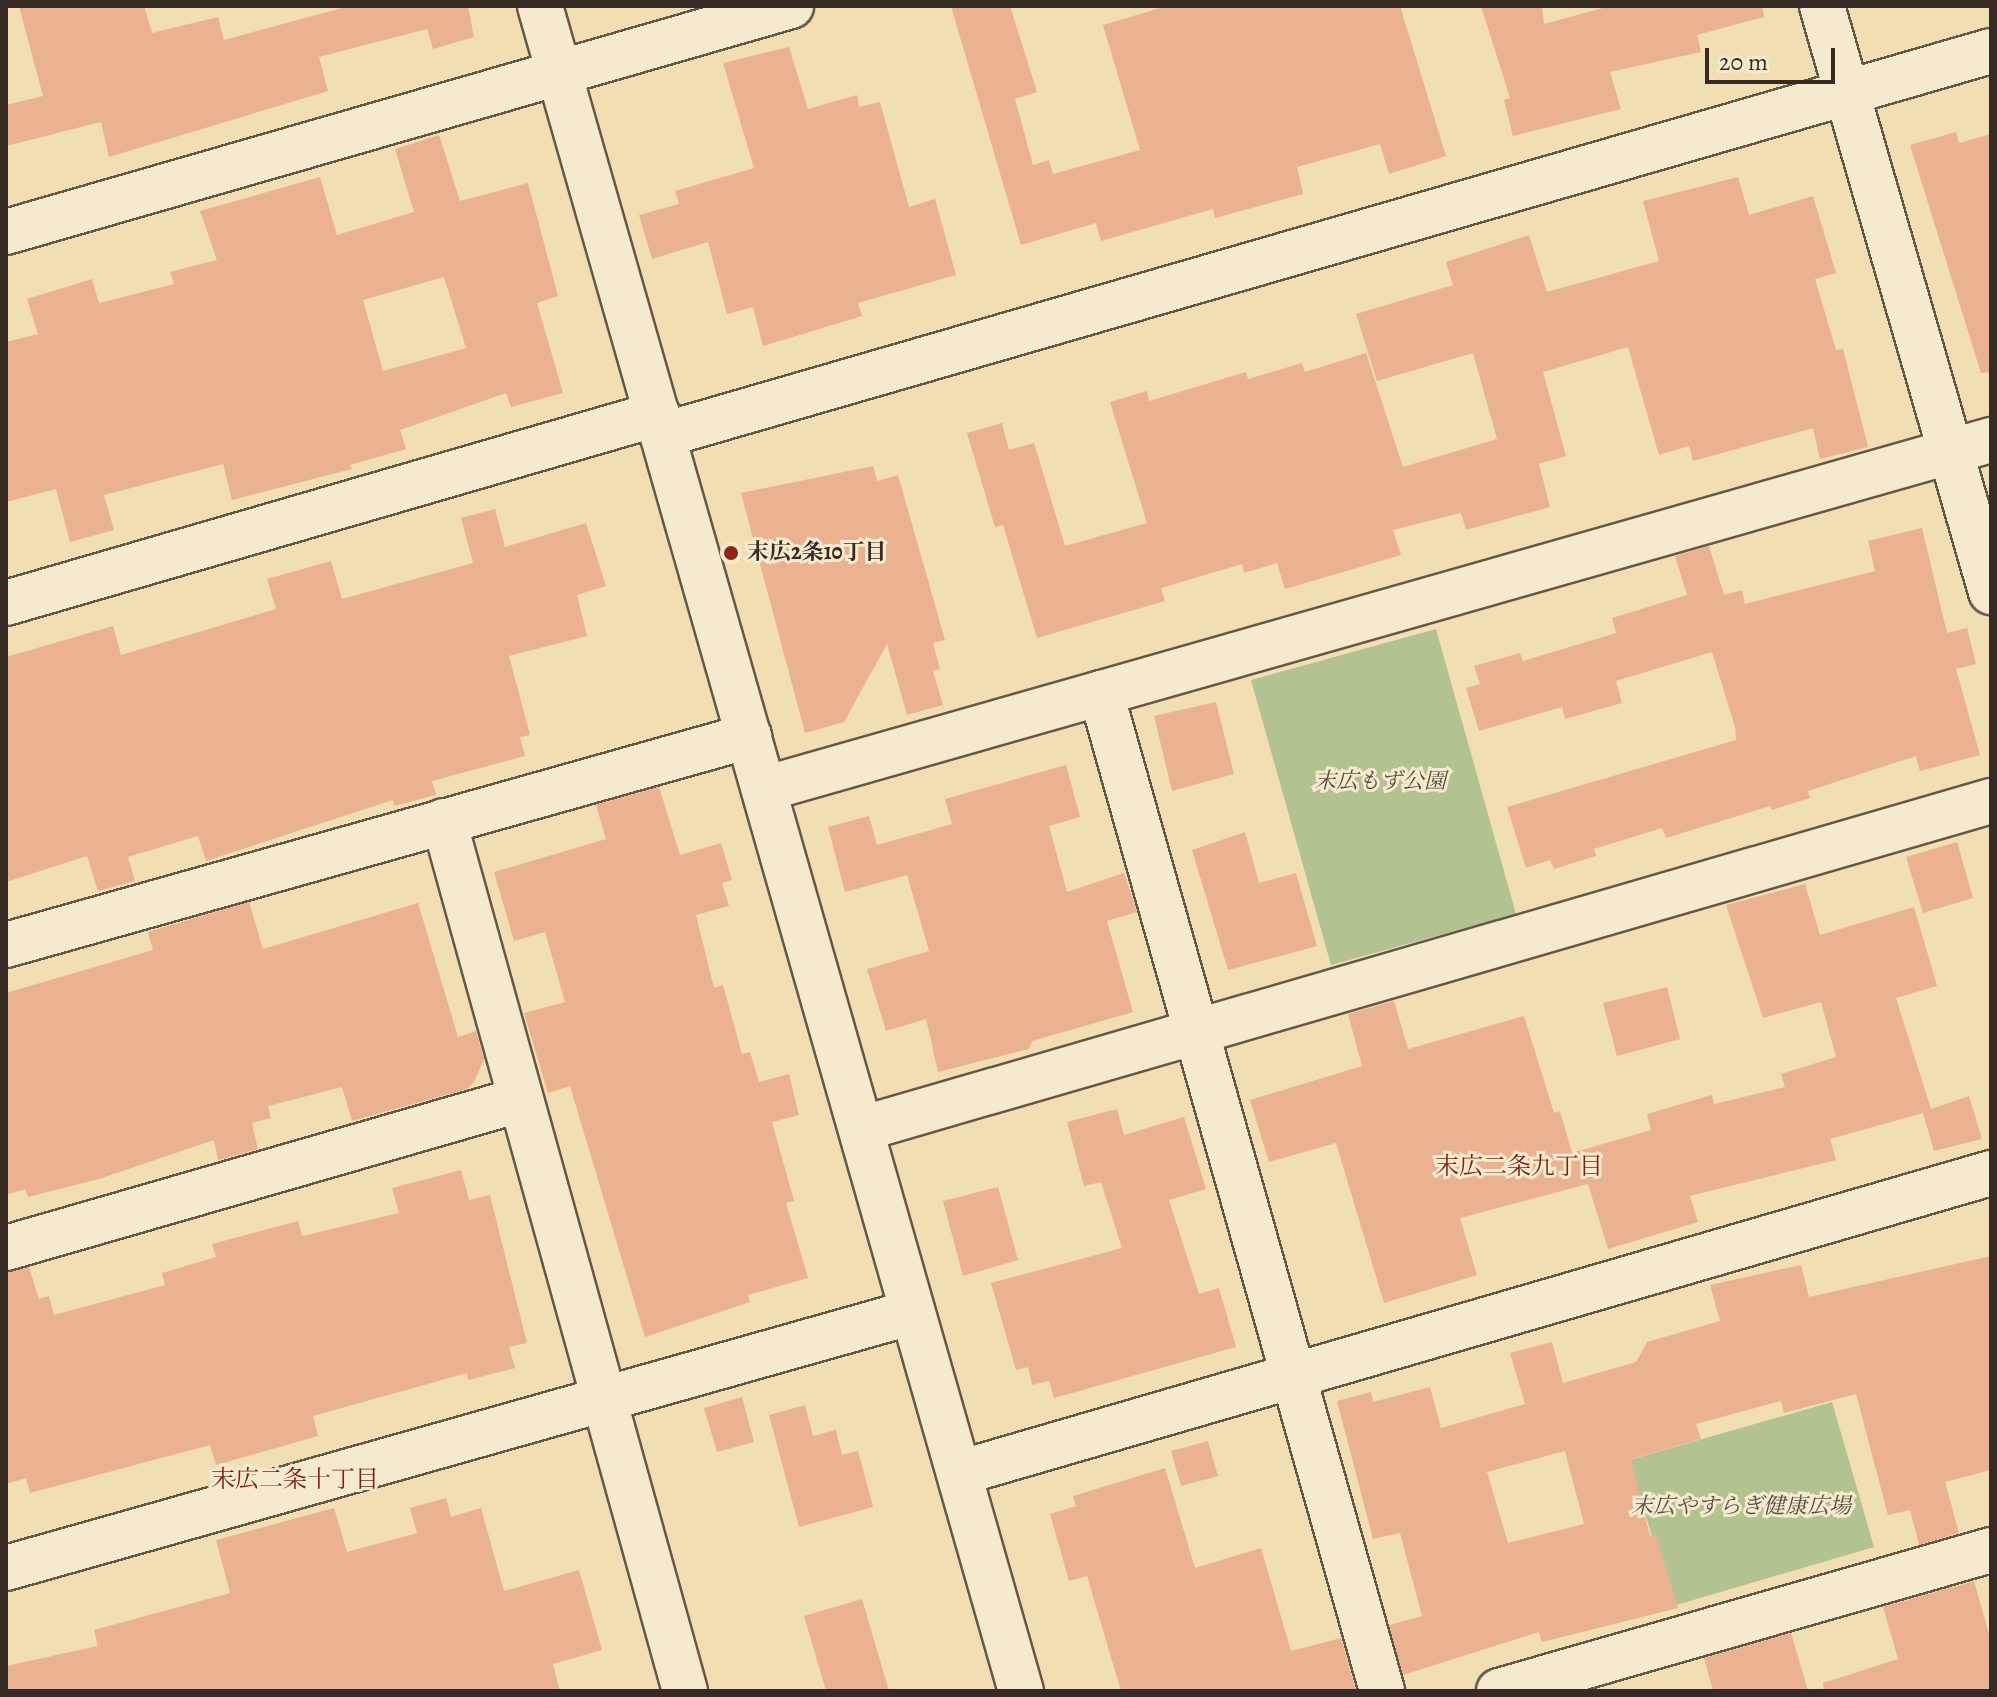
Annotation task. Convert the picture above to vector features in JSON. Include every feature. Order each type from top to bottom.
[{"type":"street","points":[[540,6],[1021,1691]]},
{"type":"street","points":[[6,232],[791,6]]},
{"type":"street","points":[[1822,6],[1847,92],[1971,446],[1991,592]]},
{"type":"street","points":[[6,603],[660,424],[1991,51]]},
{"type":"street","points":[[764,789],[1971,446]]},
{"type":"street","points":[[1101,693],[1200,1029],[1382,1691]]},
{"type":"street","points":[[6,945],[749,736]]},
{"type":"street","points":[[861,1129],[1991,801]]},
{"type":"street","points":[[444,821],[519,1100],[606,1396],[674,1688]]},
{"type":"street","points":[[6,1248],[519,1100]]},
{"type":"street","points":[[959,1473],[1991,1173]]},
{"type":"street","points":[[6,1568],[606,1396],[913,1312]]},
{"type":"street","points":[[1499,1691],[1991,1550]]},
{"type":"green space","name":"末広もず公園","points":[[1436,629],[1516,914],[1331,965],[1251,680]]},
{"type":"green space","name":"末広やすらぎ健康広場","points":[[1832,1402],[1874,1547],[1673,1606],[1629,1460]]},
{"type":"building","points":[[19,6],[144,6],[152,33],[218,17],[224,40],[349,6],[468,6],[474,37],[433,49],[427,29],[319,57],[328,91],[109,157],[101,122],[6,146],[6,105],[43,96]]},
{"type":"building","points":[[951,6],[1010,6],[1037,92],[1015,99],[1033,165],[1049,160],[1053,174],[1140,150],[1103,25],[1167,6],[1400,6],[1446,156],[1389,174],[1380,144],[1297,167],[1303,194],[1215,218],[1213,209],[1101,241],[1096,223],[1021,245]]},
{"type":"building","points":[[1481,6],[1542,6],[1544,24],[1610,6],[1762,6],[1764,17],[1697,35],[1701,52],[1610,72],[1621,109],[1513,136],[1504,100],[1510,98]]},
{"type":"building","points":[[789,47],[808,109],[857,95],[859,107],[880,102],[909,207],[935,199],[956,275],[858,303],[862,316],[763,346],[753,307],[727,314],[708,242],[652,259],[639,215],[679,204],[675,191],[754,168],[723,63]]},
{"type":"building","points":[[1956,132],[1959,143],[1991,134],[1991,372],[1981,373],[1910,145]]},
{"type":"building","points":[[439,135],[460,201],[528,183],[558,296],[537,303],[563,393],[511,407],[506,393],[400,430],[406,449],[350,465],[352,469],[232,500],[223,464],[104,495],[114,530],[70,542],[56,489],[6,502],[6,342],[38,334],[27,299],[92,279],[99,303],[174,284],[170,272],[217,260],[200,211],[320,177],[337,235],[414,212],[395,149]],"holes":[[[444,277],[466,348],[383,371],[363,300]]]},
{"type":"building","points":[[1738,177],[1749,215],[1813,196],[1836,273],[1815,279],[1836,350],[1843,349],[1868,447],[1820,459],[1813,428],[1693,461],[1689,446],[1659,455],[1628,347],[1543,372],[1566,456],[1539,464],[1550,507],[1466,530],[1461,513],[1393,530],[1401,555],[1285,589],[1277,563],[1244,573],[1242,564],[1161,588],[1165,601],[1037,638],[1003,525],[995,527],[967,433],[1002,423],[1009,450],[1034,443],[1065,546],[1147,523],[1110,402],[1147,391],[1149,401],[1246,372],[1248,379],[1302,363],[1305,372],[1366,353],[1403,467],[1497,439],[1473,353],[1377,381],[1356,314],[1453,285],[1446,262],[1529,235],[1547,292],[1659,261],[1643,201]]},
{"type":"building","points":[[873,466],[877,481],[898,475],[945,640],[933,643],[940,669],[933,671],[943,705],[907,715],[887,644],[844,722],[805,733],[741,493]]},
{"type":"building","points":[[495,509],[505,547],[586,523],[606,586],[577,595],[587,636],[509,656],[530,735],[520,737],[525,756],[432,781],[436,795],[394,806],[393,800],[206,861],[198,836],[128,857],[135,881],[98,891],[87,856],[6,882],[6,657],[113,626],[121,655],[276,609],[267,579],[331,561],[342,599],[473,563],[461,518]]},
{"type":"building","points":[[1922,528],[1947,633],[1967,628],[1976,664],[1956,669],[1980,755],[1920,771],[1916,756],[1808,791],[1810,798],[1772,810],[1770,806],[1666,838],[1662,828],[1594,849],[1596,856],[1554,869],[1550,860],[1526,868],[1507,807],[1736,740],[1735,727],[1712,652],[1616,681],[1622,703],[1565,719],[1562,707],[1479,731],[1466,688],[1480,684],[1474,666],[1520,653],[1523,661],[1616,633],[1612,618],[1687,595],[1675,556],[1709,546],[1724,595],[1742,590],[1745,604],[1875,571],[1868,541]]},
{"type":"building","points":[[1216,702],[1234,774],[1172,791],[1154,716]]},
{"type":"building","points":[[1066,765],[1080,817],[1049,826],[1067,892],[1124,873],[1137,912],[1107,921],[1133,1012],[1032,1041],[1029,1049],[938,1072],[926,1019],[886,1031],[867,969],[929,951],[907,875],[845,892],[828,827],[869,816],[877,845],[952,824],[945,799]]},
{"type":"building","points":[[659,787],[680,855],[721,843],[732,880],[722,883],[729,906],[696,915],[714,988],[723,985],[742,1054],[750,1052],[759,1082],[789,1074],[799,1115],[772,1122],[794,1201],[786,1203],[808,1278],[748,1295],[750,1302],[645,1337],[570,1086],[548,1093],[524,1013],[565,1002],[545,932],[514,941],[494,872],[606,839],[596,805]]},
{"type":"building","points":[[1245,832],[1259,883],[1296,873],[1317,946],[1228,970],[1192,850]]},
{"type":"building","points":[[1957,842],[1973,898],[1923,913],[1906,857]]},
{"type":"building","points":[[1805,884],[1820,935],[1914,907],[1937,986],[1896,998],[1931,1109],[1969,1096],[1982,1139],[1934,1151],[1923,1113],[1830,1139],[1836,1160],[1690,1196],[1698,1222],[1608,1249],[1588,1184],[1460,1218],[1477,1275],[1384,1303],[1336,1143],[1269,1162],[1250,1100],[1362,1066],[1348,1014],[1394,1001],[1408,1049],[1524,1016],[1554,1113],[1560,1111],[1572,1153],[1651,1130],[1647,1114],[1712,1095],[1714,1104],[1785,1087],[1781,1074],[1836,1057],[1821,1002],[1763,1018],[1726,905]]},
{"type":"building","points":[[249,902],[263,949],[418,903],[458,1037],[476,1031],[484,1059],[474,1082],[467,1089],[352,1121],[342,1087],[268,1106],[271,1118],[252,1123],[258,1149],[218,1160],[214,1140],[99,1179],[28,1197],[25,1189],[6,1195],[6,993],[153,950],[148,932]]},
{"type":"building","points":[[1667,987],[1680,1039],[1617,1056],[1603,1003]]},
{"type":"building","points":[[1117,1109],[1124,1135],[1184,1117],[1206,1189],[1169,1200],[1199,1294],[1219,1288],[1236,1347],[1054,1398],[1049,1381],[1032,1385],[1028,1367],[1016,1370],[991,1283],[1122,1248],[1101,1182],[1084,1186],[1067,1122]]},
{"type":"building","points":[[461,1170],[469,1200],[490,1195],[527,1343],[509,1347],[515,1368],[468,1380],[467,1373],[313,1416],[318,1436],[216,1465],[210,1445],[30,1493],[26,1478],[6,1484],[6,1272],[29,1267],[39,1299],[49,1296],[54,1315],[165,1285],[162,1273],[216,1257],[212,1244],[298,1221],[302,1236],[399,1213],[392,1188]]},
{"type":"building","points":[[998,1187],[1018,1260],[963,1276],[943,1201]]},
{"type":"building","points":[[1991,1256],[1991,1470],[1945,1482],[1959,1533],[1919,1545],[1910,1510],[1888,1515],[1856,1394],[1784,1413],[1781,1401],[1696,1424],[1701,1439],[1631,1459],[1650,1536],[1656,1535],[1678,1608],[1542,1642],[1539,1632],[1403,1675],[1389,1625],[1422,1616],[1400,1533],[1373,1539],[1337,1401],[1371,1392],[1373,1402],[1430,1387],[1441,1428],[1525,1404],[1510,1353],[1552,1342],[1563,1383],[1636,1362],[1647,1342],[1720,1321],[1710,1285],[1801,1265],[1809,1297]],"holes":[[[1565,1451],[1584,1524],[1508,1543],[1487,1472]]]},
{"type":"building","points":[[742,1397],[754,1442],[717,1452],[704,1408]]},
{"type":"building","points":[[805,1405],[813,1436],[836,1430],[842,1455],[858,1451],[873,1507],[799,1527],[769,1415]]},
{"type":"building","points":[[1208,1441],[1218,1476],[1181,1486],[1171,1451]]},
{"type":"building","points":[[1165,1468],[1195,1568],[1261,1548],[1291,1651],[1341,1638],[1356,1691],[1121,1691],[1087,1576],[1069,1581],[1050,1514],[1076,1506],[1073,1496]]},
{"type":"building","points":[[446,1498],[451,1517],[481,1508],[504,1591],[579,1570],[602,1650],[553,1664],[560,1691],[6,1691],[6,1666],[98,1646],[94,1630],[230,1593],[216,1540],[334,1508],[347,1552],[417,1533],[410,1508]]},
{"type":"building","points":[[1974,1581],[1991,1641],[1991,1691],[1824,1691],[1823,1683],[1898,1659],[1883,1607]]},
{"type":"building","points":[[862,1599],[889,1691],[826,1691],[804,1616]]},
{"type":"building","points":[[1791,1633],[1808,1691],[1713,1691],[1704,1658]]},
{"type":"place","name":"末広2条10丁目","points":[[731,553]]},
{"type":"district","name":"末広二条九丁目","points":[[1519,1167]]},
{"type":"district","name":"末広二条十丁目","points":[[295,1480]]}]
